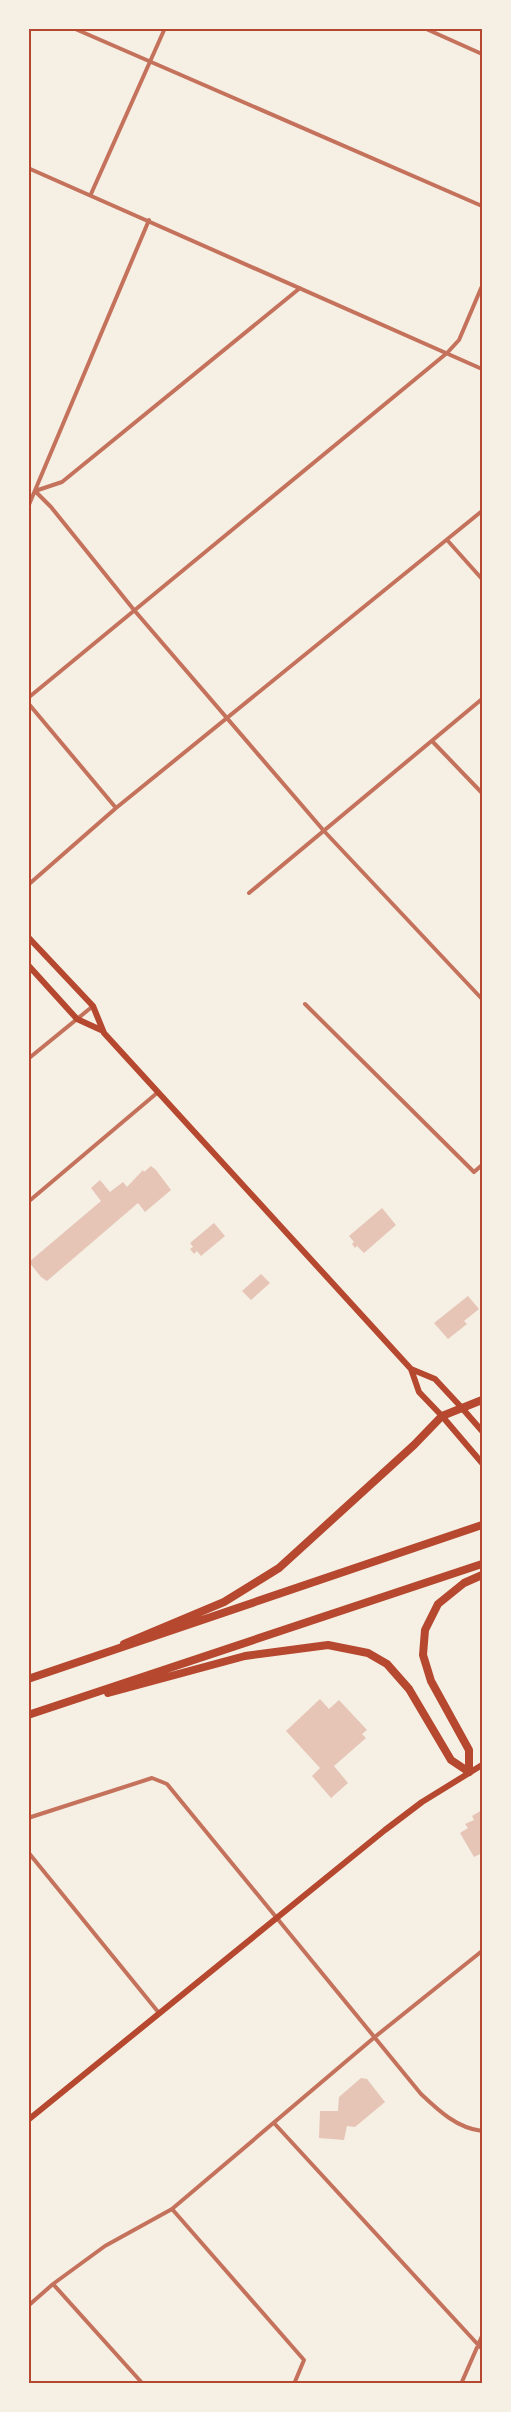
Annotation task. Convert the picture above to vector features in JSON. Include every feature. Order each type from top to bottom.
[{"type":"highway","points":[[104,1654],[133,1639],[224,1602],[279,1568],[414,1445],[442,1416],[483,1400]]},
{"type":"highway","points":[[28,1679],[483,1525]]},
{"type":"highway","points":[[28,1715],[483,1564]]},
{"type":"highway","points":[[469,1772],[469,1750],[431,1681],[423,1655],[425,1630],[438,1604],[464,1583],[483,1575]]},
{"type":"highway","points":[[74,1700],[120,1691],[245,1656],[328,1645],[368,1653],[387,1664],[409,1689],[450,1760],[469,1772]]},
{"type":"main road","points":[[28,937],[93,1006],[101,1030],[411,1370],[419,1392],[483,1463]]},
{"type":"main road","points":[[28,965],[77,1019],[101,1030]]},
{"type":"main road","points":[[411,1370],[435,1379],[483,1431]]},
{"type":"main road","points":[[28,2120],[422,1802],[483,1765]]},
{"type":"street","points":[[73,28],[483,206]]},
{"type":"street","points":[[91,194],[165,28]]},
{"type":"street","points":[[424,28],[483,54]]},
{"type":"street","points":[[28,168],[483,369]]},
{"type":"street","points":[[28,507],[149,220]]},
{"type":"street","points":[[116,808],[28,700],[447,353],[459,340],[483,286]]},
{"type":"street","points":[[35,491],[62,482],[300,288]]},
{"type":"street","points":[[35,491],[51,507],[134,610],[324,831],[483,999]]},
{"type":"street","points":[[28,885],[116,808],[483,511]]},
{"type":"street","points":[[448,541],[483,579]]},
{"type":"street","points":[[249,893],[483,699]]},
{"type":"street","points":[[432,741],[483,793]]},
{"type":"street","points":[[305,1004],[474,1172],[483,1165]]},
{"type":"street","points":[[28,1059],[93,1006]]},
{"type":"street","points":[[28,1203],[157,1093]]},
{"type":"street","points":[[28,1818],[152,1778],[167,1784],[376,2036],[421,2094],[444,2116],[472,2130],[483,2131]]},
{"type":"street","points":[[28,1852],[159,2013]]},
{"type":"street","points":[[28,2306],[53,2284],[105,2246],[172,2209],[376,2036],[483,1951]]},
{"type":"street","points":[[274,2123],[481,2347]]},
{"type":"street","points":[[172,2209],[304,2360],[294,2384]]},
{"type":"street","points":[[53,2284],[143,2384]]},
{"type":"street","points":[[461,2384],[481,2347],[483,2336]]},
{"type":"building","points":[[151,1166],[171,1190],[145,1212],[138,1203],[47,1281],[41,1277],[29,1262],[101,1201],[91,1188],[100,1180],[110,1192],[123,1182],[127,1187],[143,1170],[144,1172]]},
{"type":"building","points":[[382,1208],[396,1225],[364,1253],[357,1246],[355,1248],[349,1236]]},
{"type":"building","points":[[214,1223],[225,1236],[201,1256],[197,1251],[194,1254],[190,1249],[193,1247],[190,1243]]},
{"type":"building","points":[[261,1274],[270,1283],[251,1300],[242,1291]]},
{"type":"building","points":[[468,1296],[479,1309],[464,1321],[467,1324],[448,1339],[434,1323]]},
{"type":"building","points":[[320,1699],[329,1709],[339,1700],[367,1730],[362,1734],[366,1738],[334,1766],[348,1783],[331,1798],[312,1776],[320,1768],[286,1731]]},
{"type":"building","points":[[482,1810],[482,1853],[474,1857],[460,1833],[468,1828],[465,1824],[474,1820],[472,1816]]},
{"type":"building","points":[[361,2078],[367,2079],[385,2102],[355,2127],[347,2126],[344,2140],[319,2138],[320,2111],[338,2111],[339,2097]]}]
